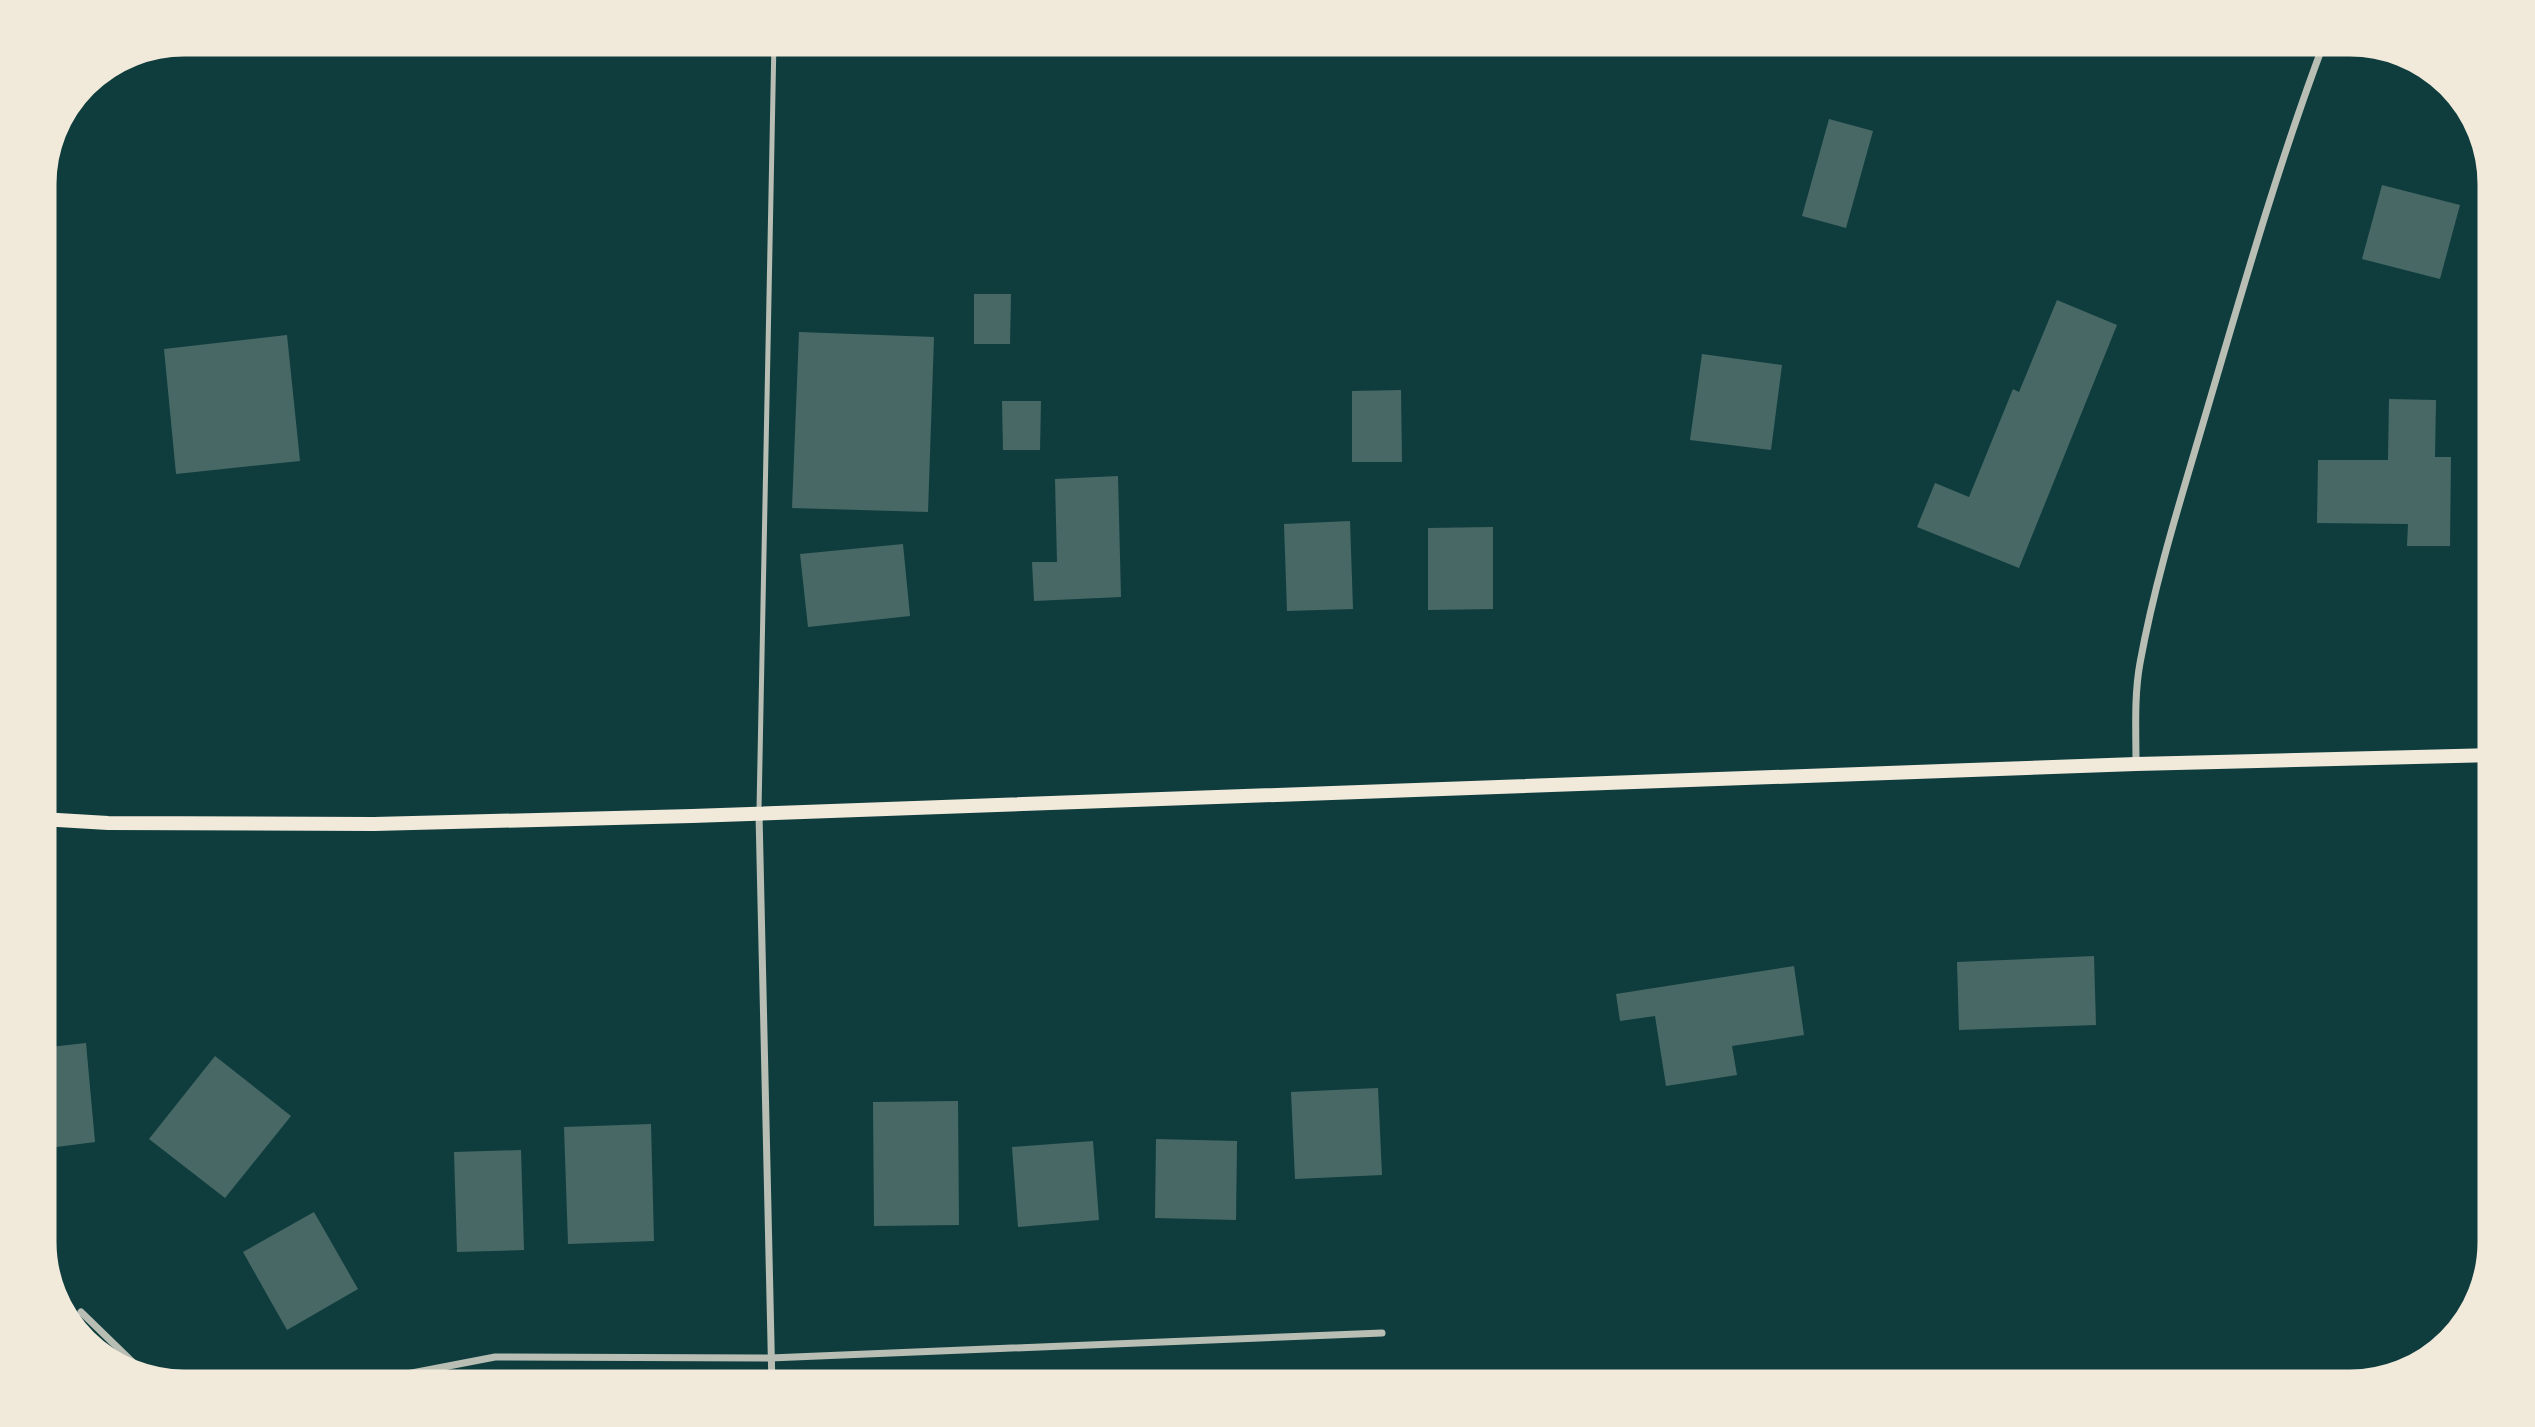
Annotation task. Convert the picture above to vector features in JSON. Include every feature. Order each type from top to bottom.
[{"type":"main road","points":[[53,820],[108,823],[374,824],[759,814],[2136,764],[2482,755]]},
{"type":"street","points":[[2136,764],[2136,697],[2140,664],[2163,561],[2262,223],[2321,52]]},
{"type":"street","points":[[759,814],[771,1375]]},
{"type":"street","points":[[81,1312],[135,1364]]},
{"type":"street","points":[[402,1375],[495,1357],[770,1357],[1382,1333]]},
{"type":"lane","points":[[759,814],[774,53]]},
{"type":"building","points":[[1829,119],[1873,131],[1846,228],[1802,216]]},
{"type":"building","points":[[2382,185],[2460,205],[2440,279],[2362,259]]},
{"type":"building","points":[[974,294],[1011,294],[1010,344],[974,344]]},
{"type":"building","points":[[2057,300],[2117,325],[2019,568],[1917,527],[1935,483],[1969,497],[2013,389],[2019,392]]},
{"type":"building","points":[[799,332],[934,337],[928,512],[792,508]]},
{"type":"building","points":[[287,335],[300,461],[176,474],[164,349]]},
{"type":"building","points":[[1702,354],[1782,365],[1771,450],[1690,440]]},
{"type":"building","points":[[1401,390],[1402,462],[1352,462],[1352,391]]},
{"type":"building","points":[[2389,399],[2436,400],[2435,457],[2451,457],[2450,546],[2407,546],[2408,524],[2317,523],[2318,460],[2388,460]]},
{"type":"building","points":[[1002,401],[1041,401],[1040,450],[1003,450]]},
{"type":"building","points":[[1118,476],[1121,597],[1034,601],[1032,562],[1057,562],[1055,479]]},
{"type":"building","points":[[1350,521],[1353,609],[1287,611],[1284,524]]},
{"type":"building","points":[[1493,527],[1493,609],[1428,610],[1428,528]]},
{"type":"building","points":[[903,544],[910,616],[808,627],[800,554]]},
{"type":"building","points":[[2094,956],[2096,1025],[1959,1030],[1957,962]]},
{"type":"building","points":[[1794,966],[1804,1035],[1732,1046],[1737,1075],[1666,1086],[1655,1016],[1620,1021],[1616,994]]},
{"type":"building","points":[[86,1043],[95,1142],[53,1147],[53,1047]]},
{"type":"building","points":[[215,1056],[291,1116],[225,1198],[149,1139]]},
{"type":"building","points":[[1378,1088],[1382,1175],[1295,1179],[1291,1092]]},
{"type":"building","points":[[958,1101],[959,1225],[874,1226],[873,1102]]},
{"type":"building","points":[[651,1124],[654,1241],[568,1244],[564,1127]]},
{"type":"building","points":[[1156,1139],[1237,1141],[1236,1220],[1155,1218]]},
{"type":"building","points":[[1093,1141],[1099,1220],[1018,1227],[1012,1147]]},
{"type":"building","points":[[521,1150],[524,1250],[457,1252],[454,1152]]},
{"type":"building","points":[[314,1212],[358,1289],[287,1330],[243,1252]]}]
